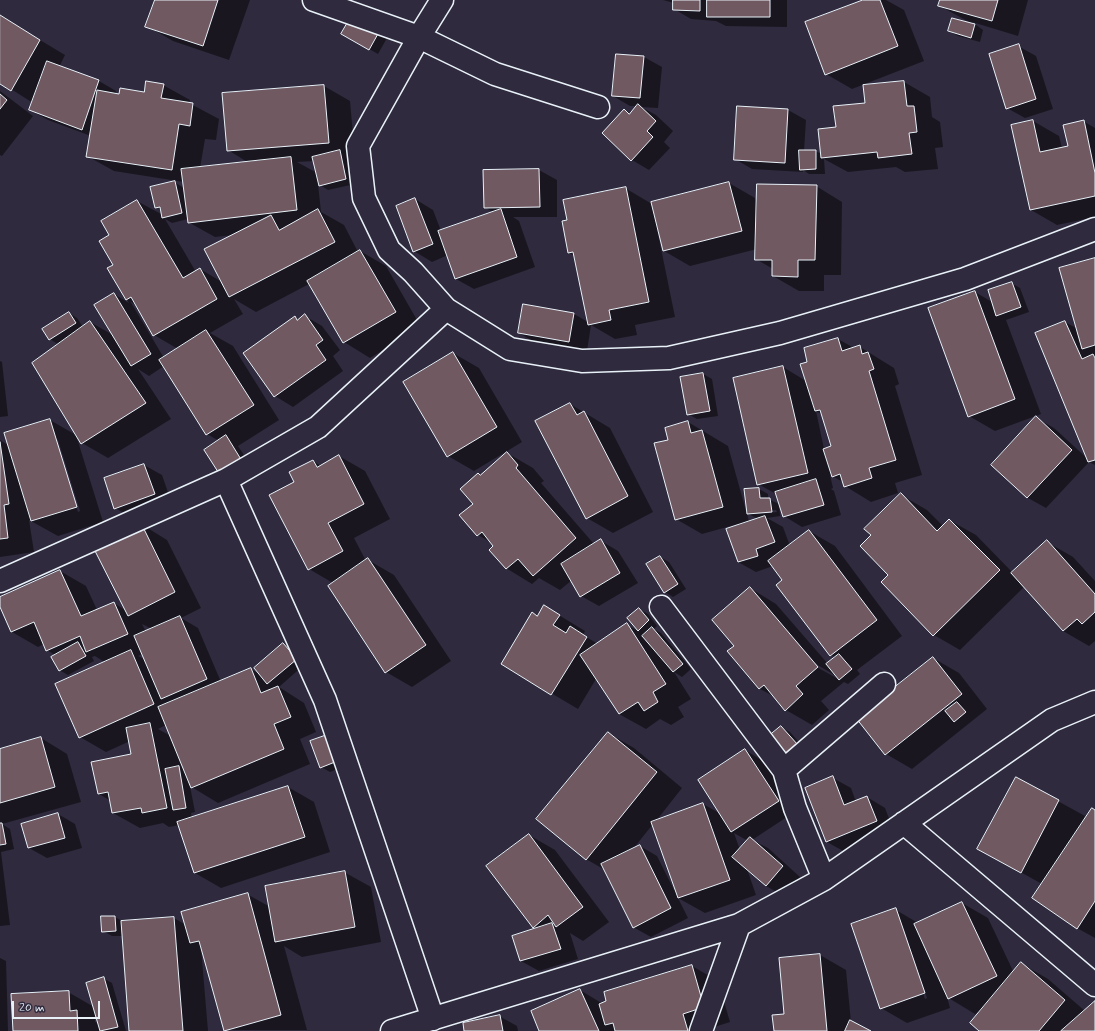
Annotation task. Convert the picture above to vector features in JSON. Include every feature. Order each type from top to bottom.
[{"type":"street","points":[[314,0],[419,37],[495,74],[598,107]]},
{"type":"street","points":[[442,0],[419,37],[358,146],[364,198],[389,250],[413,272],[446,309],[510,349],[582,362],[669,358],[780,332],[965,279],[1095,229]]},
{"type":"street","points":[[0,581],[226,480],[318,427],[446,309]]},
{"type":"street","points":[[226,480],[325,700],[433,1019]]},
{"type":"street","points":[[661,607],[784,770],[795,808],[824,879]]},
{"type":"street","points":[[784,770],[884,684]]},
{"type":"street","points":[[392,1031],[739,924],[824,879],[1052,720],[1095,702]]},
{"type":"street","points":[[904,823],[1095,985]]},
{"type":"street","points":[[701,1031],[739,924]]},
{"type":"building","points":[[155,0],[218,0],[203,46],[145,27]]},
{"type":"building","points":[[673,0],[700,0],[700,11],[673,10]]},
{"type":"building","points":[[707,0],[770,0],[770,17],[707,17]]},
{"type":"building","points":[[863,0],[880,0],[898,46],[825,75],[805,22]]},
{"type":"building","points":[[940,0],[998,0],[992,21],[938,6]]},
{"type":"building","points":[[0,15],[40,40],[11,91],[0,84]]},
{"type":"building","points":[[351,17],[379,32],[369,50],[341,34]]},
{"type":"building","points":[[952,18],[975,24],[971,38],[948,31]]},
{"type":"building","points":[[1019,44],[1036,99],[1006,109],[989,54]]},
{"type":"building","points":[[616,54],[644,56],[640,98],[612,96]]},
{"type":"building","points":[[47,61],[99,80],[82,130],[29,110]]},
{"type":"building","points":[[146,81],[164,84],[161,98],[193,103],[190,126],[179,124],[172,170],[86,157],[97,90],[119,94],[120,88],[144,92]]},
{"type":"building","points":[[904,81],[907,106],[914,106],[917,132],[909,133],[912,154],[878,158],[877,152],[821,158],[818,129],[836,127],[833,106],[865,103],[863,85]]},
{"type":"building","points":[[324,85],[329,143],[227,151],[222,93]]},
{"type":"building","points":[[0,94],[7,100],[0,109]]},
{"type":"building","points":[[638,104],[656,121],[647,131],[653,137],[631,161],[602,133],[624,109],[629,114]]},
{"type":"building","points":[[737,106],[788,109],[785,163],[734,160]]},
{"type":"building","points":[[1033,120],[1040,152],[1068,146],[1063,125],[1084,120],[1095,173],[1095,196],[1030,210],[1011,125]]},
{"type":"building","points":[[340,150],[346,179],[319,186],[312,157]]},
{"type":"building","points":[[799,150],[816,150],[816,169],[800,170]]},
{"type":"building","points":[[291,157],[297,210],[188,223],[181,169]]},
{"type":"building","points":[[539,169],[540,207],[484,208],[483,170]]},
{"type":"building","points":[[175,181],[182,213],[162,218],[160,207],[155,208],[150,187]]},
{"type":"building","points":[[729,182],[742,231],[663,251],[651,202]]},
{"type":"building","points":[[757,184],[817,185],[815,260],[798,260],[798,277],[772,276],[772,260],[755,260]]},
{"type":"building","points":[[626,187],[649,302],[609,310],[611,320],[588,325],[573,252],[568,253],[562,221],[567,220],[563,200]]},
{"type":"building","points":[[415,198],[433,244],[413,252],[396,206]]},
{"type":"building","points":[[137,200],[183,278],[200,268],[217,299],[153,336],[131,297],[126,300],[107,268],[113,265],[99,241],[109,235],[101,221]]},
{"type":"building","points":[[318,209],[335,242],[229,297],[204,249],[271,215],[279,230]]},
{"type":"building","points":[[501,209],[517,257],[455,279],[438,231]]},
{"type":"building","points":[[360,250],[396,312],[343,343],[307,281]]},
{"type":"building","points":[[1095,258],[1095,345],[1082,349],[1059,268]]},
{"type":"building","points":[[1012,282],[1021,307],[996,316],[988,290]]},
{"type":"building","points":[[975,291],[1015,399],[968,417],[928,308]]},
{"type":"building","points":[[114,293],[151,354],[131,366],[94,305]]},
{"type":"building","points":[[523,304],[574,313],[569,342],[518,333]]},
{"type":"building","points":[[69,312],[76,323],[49,340],[42,329]]},
{"type":"building","points":[[305,314],[323,340],[316,345],[326,360],[274,397],[243,353],[295,316],[297,320]]},
{"type":"building","points":[[90,321],[146,403],[81,444],[32,363]]},
{"type":"building","points":[[1065,321],[1082,359],[1093,354],[1095,358],[1095,460],[1088,462],[1035,333]]},
{"type":"building","points":[[206,330],[254,405],[206,435],[159,360]]},
{"type":"building","points":[[838,338],[842,351],[860,345],[862,354],[868,352],[874,369],[869,371],[896,460],[869,468],[872,478],[844,487],[840,474],[832,477],[823,449],[831,446],[820,410],[815,411],[800,364],[807,362],[804,348]]},
{"type":"building","points":[[453,352],[497,427],[447,457],[403,382]]},
{"type":"building","points":[[783,366],[808,473],[757,485],[733,378]]},
{"type":"building","points":[[703,373],[710,411],[687,415],[680,377]]},
{"type":"building","points":[[570,403],[577,415],[584,411],[628,496],[586,519],[535,421]]},
{"type":"building","points":[[1036,416],[1072,450],[1027,498],[991,465]]},
{"type":"building","points":[[50,419],[77,507],[31,521],[4,433]]},
{"type":"building","points":[[688,421],[691,433],[702,430],[723,507],[675,520],[654,443],[668,440],[665,428]]},
{"type":"building","points":[[226,435],[242,461],[220,475],[204,450]]},
{"type":"building","points":[[0,442],[9,504],[4,505],[8,538],[0,539]]},
{"type":"building","points":[[507,452],[518,465],[516,468],[576,538],[533,576],[518,559],[506,569],[489,550],[493,546],[482,532],[477,536],[459,515],[473,504],[460,489],[478,473],[480,475]]},
{"type":"building","points":[[339,455],[364,504],[328,523],[343,551],[308,570],[269,495],[294,482],[289,472],[313,460],[317,467]]},
{"type":"building","points":[[144,464],[155,494],[114,509],[104,478]]},
{"type":"building","points":[[816,479],[824,505],[783,517],[775,492]]},
{"type":"building","points":[[759,488],[760,498],[770,498],[772,512],[747,514],[744,489]]},
{"type":"building","points":[[901,493],[937,531],[949,519],[1000,570],[933,636],[881,582],[888,575],[860,546],[871,535],[864,529]]},
{"type":"building","points":[[765,516],[775,542],[756,549],[758,556],[738,562],[726,529]]},
{"type":"building","points":[[141,523],[175,592],[128,616],[93,547]]},
{"type":"building","points":[[809,530],[877,620],[830,656],[776,585],[782,580],[768,561]]},
{"type":"building","points":[[601,539],[620,573],[580,597],[561,564]]},
{"type":"building","points":[[1047,540],[1095,594],[1095,612],[1082,624],[1077,619],[1063,631],[1011,573]]},
{"type":"building","points":[[660,556],[678,584],[664,593],[646,564]]},
{"type":"building","points":[[368,558],[426,645],[385,673],[328,586]]},
{"type":"building","points":[[60,570],[81,616],[114,602],[128,634],[86,652],[80,636],[46,651],[34,622],[11,632],[0,607],[0,597]]},
{"type":"building","points":[[750,587],[818,667],[796,686],[803,694],[785,711],[764,685],[759,689],[727,651],[734,646],[712,620]]},
{"type":"building","points":[[544,605],[560,615],[553,625],[566,633],[570,626],[587,637],[551,695],[501,664],[532,612],[537,616]]},
{"type":"building","points":[[639,608],[649,620],[638,631],[627,618]]},
{"type":"building","points":[[180,616],[207,679],[161,699],[134,636]]},
{"type":"building","points":[[627,623],[666,684],[653,692],[658,702],[644,711],[638,702],[619,714],[580,655]]},
{"type":"building","points":[[652,627],[683,664],[673,672],[642,636]]},
{"type":"building","points":[[78,642],[86,656],[59,671],[51,657]]},
{"type":"building","points":[[283,643],[297,659],[267,684],[254,668]]},
{"type":"building","points":[[131,650],[154,704],[79,738],[55,684]]},
{"type":"building","points":[[839,654],[852,669],[839,680],[826,664]]},
{"type":"building","points":[[933,657],[962,694],[885,755],[856,718]]},
{"type":"building","points":[[251,668],[261,693],[278,686],[291,717],[274,724],[284,749],[191,788],[158,707]]},
{"type":"building","points":[[957,702],[966,712],[954,722],[945,711]]},
{"type":"building","points":[[150,723],[167,808],[142,813],[141,808],[112,813],[108,792],[98,794],[91,762],[131,754],[126,728]]},
{"type":"building","points":[[781,726],[798,745],[786,756],[769,736]]},
{"type":"building","points":[[608,732],[657,772],[586,860],[536,819]]},
{"type":"building","points":[[330,734],[340,760],[320,768],[310,741]]},
{"type":"building","points":[[41,737],[55,787],[0,803],[0,749]]},
{"type":"building","points":[[745,749],[779,801],[731,832],[698,780]]},
{"type":"building","points":[[179,766],[186,808],[173,810],[165,769]]},
{"type":"building","points":[[833,776],[844,805],[867,796],[877,821],[826,842],[805,788]]},
{"type":"building","points":[[1016,777],[1059,800],[1021,873],[977,849]]},
{"type":"building","points":[[288,786],[305,837],[194,873],[177,822]]},
{"type":"building","points":[[703,803],[730,880],[678,898],[651,822]]},
{"type":"building","points":[[1092,808],[1095,810],[1095,901],[1077,929],[1032,898]]},
{"type":"building","points":[[58,813],[65,838],[28,848],[21,824]]},
{"type":"building","points":[[0,823],[2,823],[6,844],[0,845]]},
{"type":"building","points":[[529,834],[583,907],[556,927],[548,915],[533,928],[486,866]]},
{"type":"building","points":[[750,837],[783,866],[766,886],[732,857]]},
{"type":"building","points":[[640,845],[671,908],[633,928],[601,864]]},
{"type":"building","points":[[345,871],[355,927],[275,942],[265,886]]},
{"type":"building","points":[[248,893],[281,1015],[224,1031],[199,941],[190,943],[181,912]]},
{"type":"building","points":[[962,902],[997,976],[948,999],[914,924]]},
{"type":"building","points":[[896,908],[925,993],[880,1009],[851,924]]},
{"type":"building","points":[[101,916],[115,916],[116,931],[102,932]]},
{"type":"building","points":[[174,917],[183,1031],[129,1031],[121,921]]},
{"type":"building","points":[[552,923],[561,949],[520,961],[512,936]]},
{"type":"building","points":[[820,954],[827,1031],[774,1031],[772,1015],[784,1014],[779,958]]},
{"type":"building","points":[[1021,962],[1065,1000],[1039,1031],[979,1031],[970,1023]]},
{"type":"building","points":[[692,965],[704,1007],[683,1014],[688,1031],[615,1031],[613,1023],[605,1025],[599,1004],[606,1001],[604,992]]},
{"type":"building","points":[[104,977],[118,1027],[100,1031],[86,983]]},
{"type":"building","points":[[580,989],[599,1031],[539,1031],[531,1011]]},
{"type":"building","points":[[69,991],[70,1011],[77,1010],[78,1031],[13,1031],[11,994]]},
{"type":"building","points":[[1095,1001],[1095,1031],[1061,1031]]},
{"type":"building","points":[[500,1015],[503,1031],[464,1031],[463,1023]]},
{"type":"building","points":[[850,1020],[871,1031],[845,1031]]}]
